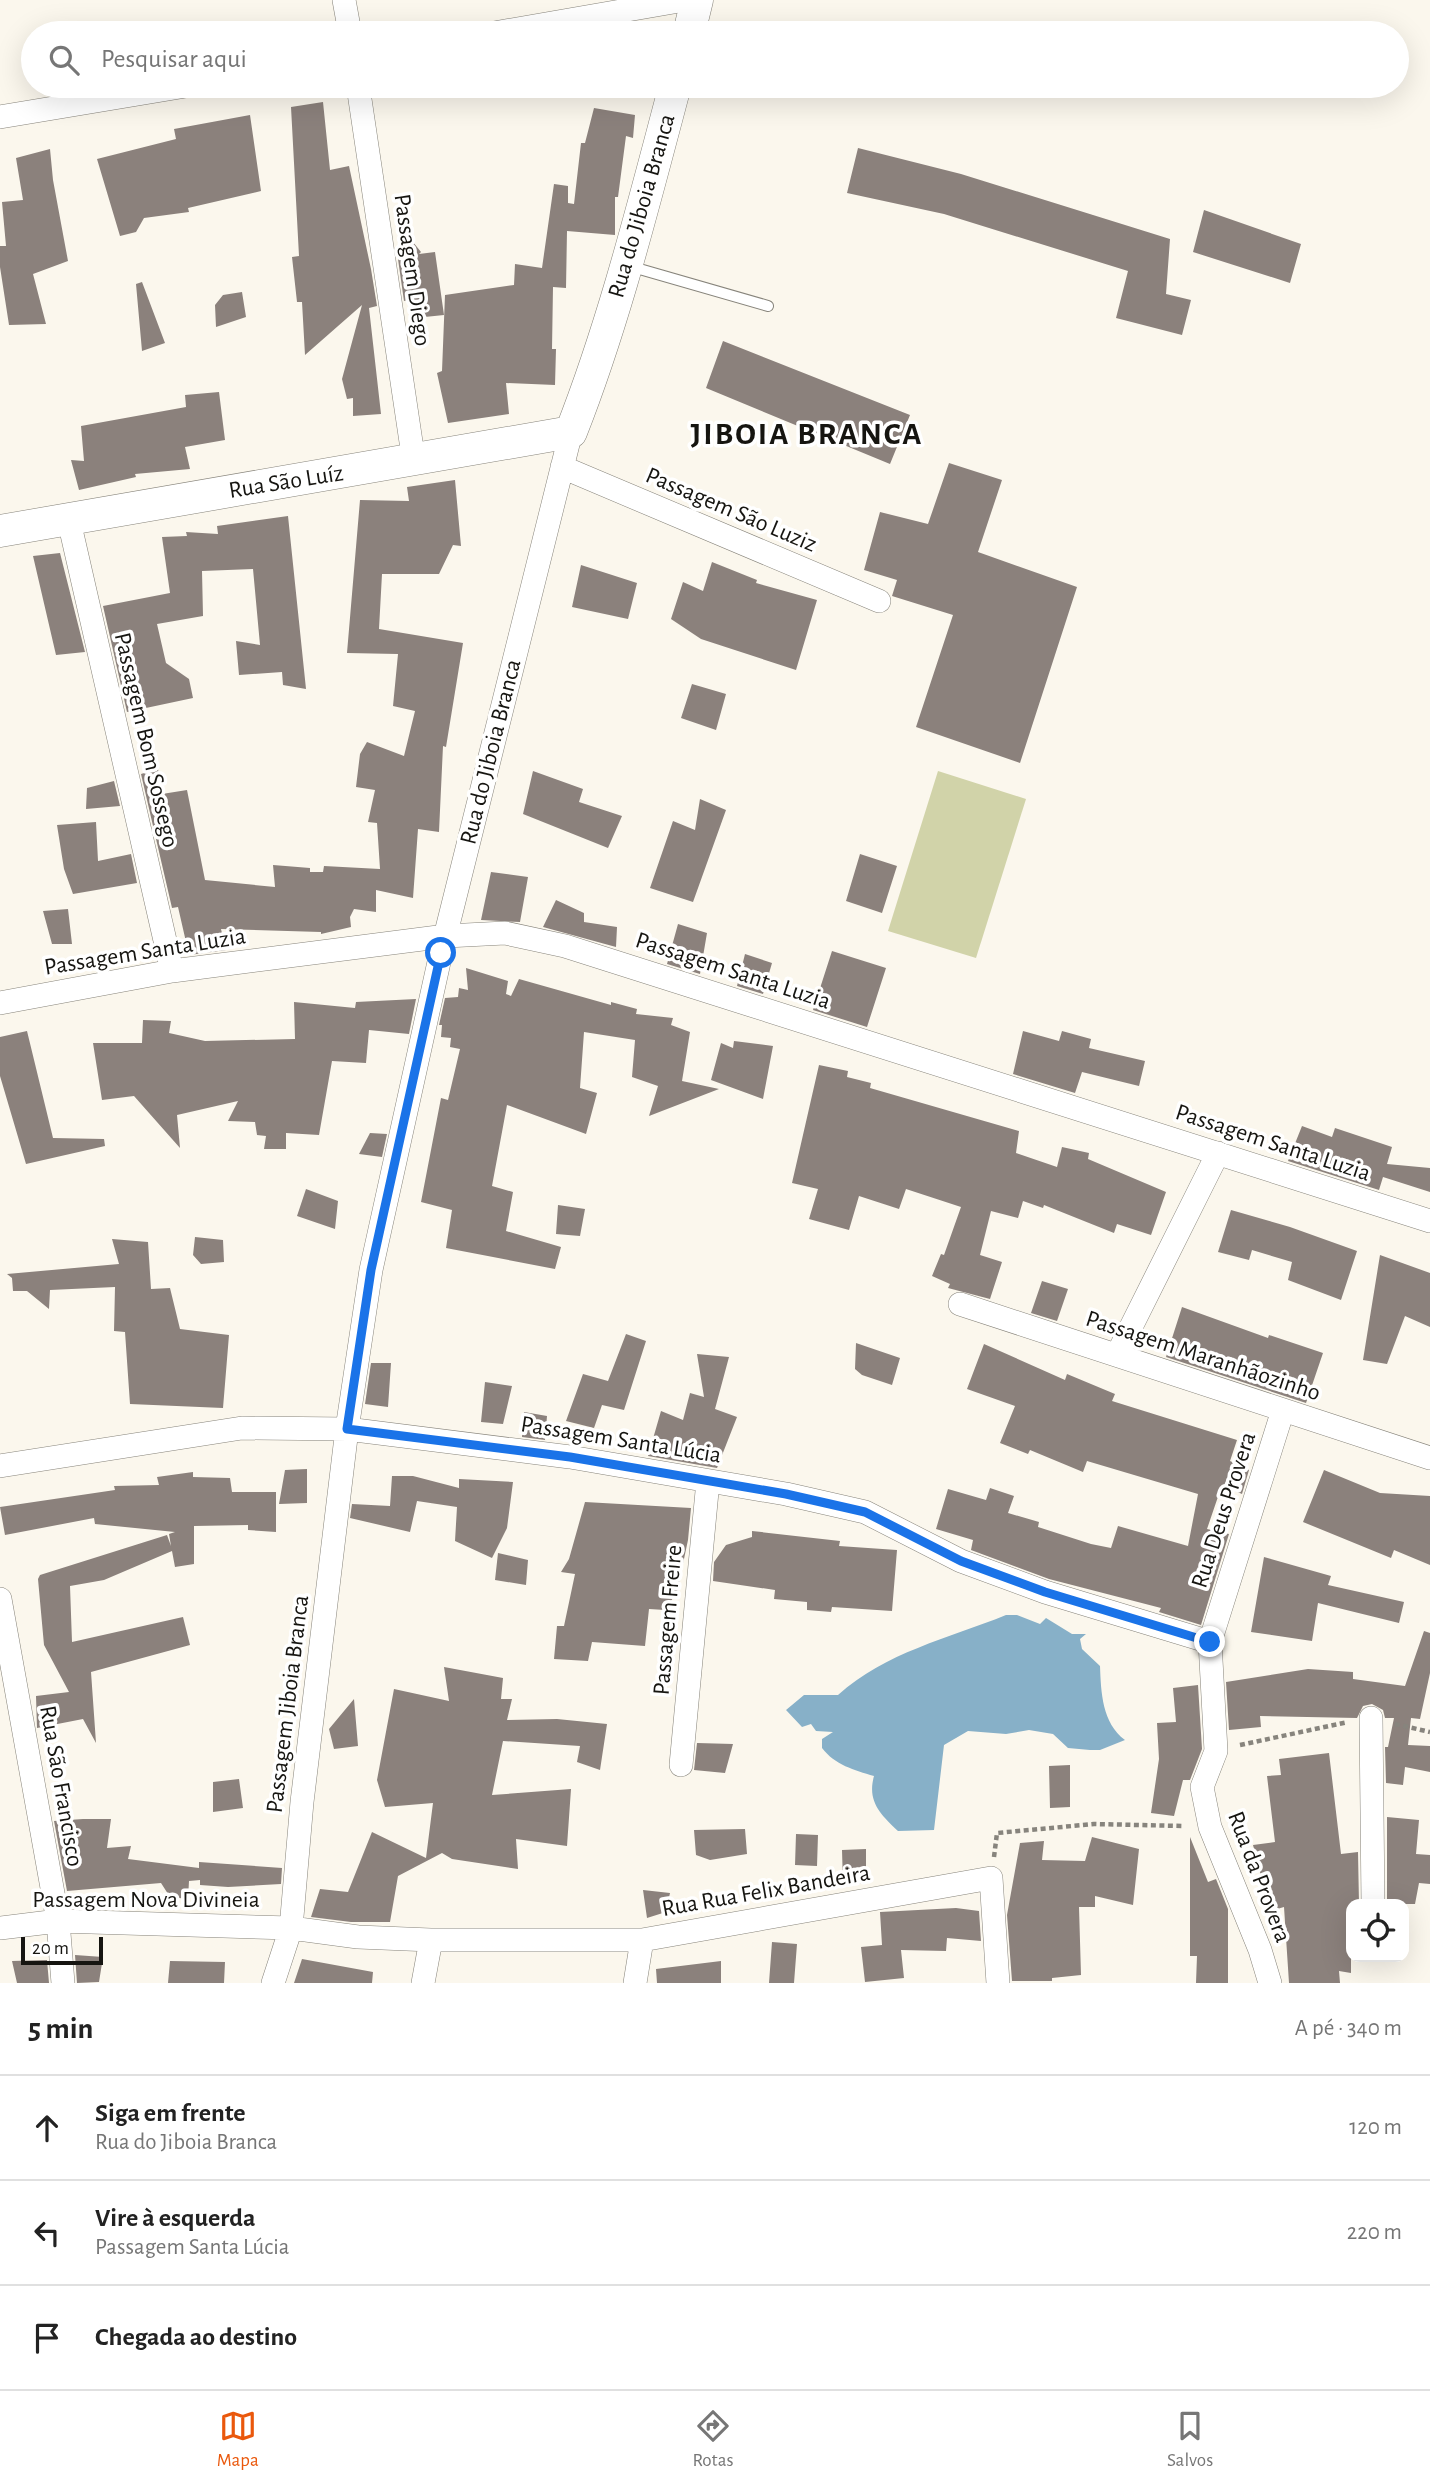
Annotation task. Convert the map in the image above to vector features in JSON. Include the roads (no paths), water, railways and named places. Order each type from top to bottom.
[{"type":"main road","points":[[692,21],[698,0]]},
{"type":"main road","name":"Rua do Jiboia Branca","points":[[571,432],[589,387],[627,265],[672,98]]},
{"type":"main road","name":"Rua São Luíz","points":[[0,531],[69,521],[283,481],[414,462],[571,432]]},
{"type":"street","points":[[344,0],[348,21]]},
{"type":"street","points":[[563,21],[685,0]]},
{"type":"street","points":[[0,117],[114,98]]},
{"type":"street","name":"Passagem Diego","points":[[360,98],[414,462]]},
{"type":"street","name":"Rua do Jiboia Branca","points":[[347,1429],[371,1270],[446,936],[571,432]]},
{"type":"street","name":"Passagem São Luziz","points":[[562,467],[879,601]]},
{"type":"street","name":"Passagem Bom Sossego","points":[[69,521],[172,971]]},
{"type":"street","name":"Passagem Santa Luzia","points":[[0,1003],[172,971],[446,936],[505,933],[565,946],[1430,1221]]},
{"type":"street","points":[[1117,1355],[1218,1153]]},
{"type":"street","name":"Passagem Maranhãozinho","points":[[960,1304],[1430,1458]]},
{"type":"street","name":"Rua Deus Provera","points":[[1216,1751],[1210,1642],[1283,1410]]},
{"type":"street","name":"Passagem Santa Lúcia","points":[[0,1466],[242,1428],[347,1429],[570,1457],[786,1494],[865,1512],[973,1565],[1045,1592],[1210,1642]]},
{"type":"street","name":"Passagem Jiboia Branca","points":[[273,1983],[291,1928],[302,1802],[347,1429]]},
{"type":"street","name":"Passagem Freire","points":[[681,1765],[708,1481]]},
{"type":"street","name":"Rua São Francisco","points":[[0,1599],[58,1921],[63,1983]]},
{"type":"street","points":[[1371,1718],[1373,1899]]},
{"type":"street","name":"Rua da Provera","points":[[1216,1751],[1202,1787],[1210,1826],[1251,1926],[1270,1983]]},
{"type":"street","name":"Rua Rua Felix Bandeira","points":[[291,1928],[358,1937],[431,1940],[642,1940],[991,1878],[998,1983]]},
{"type":"street","name":"Passagem Nova Divineia","points":[[0,1928],[58,1921],[291,1928]]},
{"type":"street","points":[[423,1983],[431,1940]]},
{"type":"street","points":[[635,1983],[642,1940]]},
{"type":"lane","points":[[627,265],[768,306]]},
{"type":"water","points":[[1006,1615],[1017,1615],[1040,1624],[1046,1618],[1072,1634],[1086,1634],[1080,1639],[1082,1649],[1100,1666],[1102,1696],[1107,1716],[1117,1733],[1125,1740],[1100,1750],[1090,1750],[1068,1748],[1053,1734],[1029,1730],[1006,1734],[968,1731],[944,1745],[934,1830],[898,1831],[886,1819],[874,1800],[874,1776],[833,1759],[822,1748],[822,1739],[833,1732],[816,1731],[811,1724],[802,1727],[786,1710],[804,1695],[838,1695],[857,1680],[897,1657]]},
{"type":"district","name":"JIBOIA BRANCA","points":[[807,434]]}]
